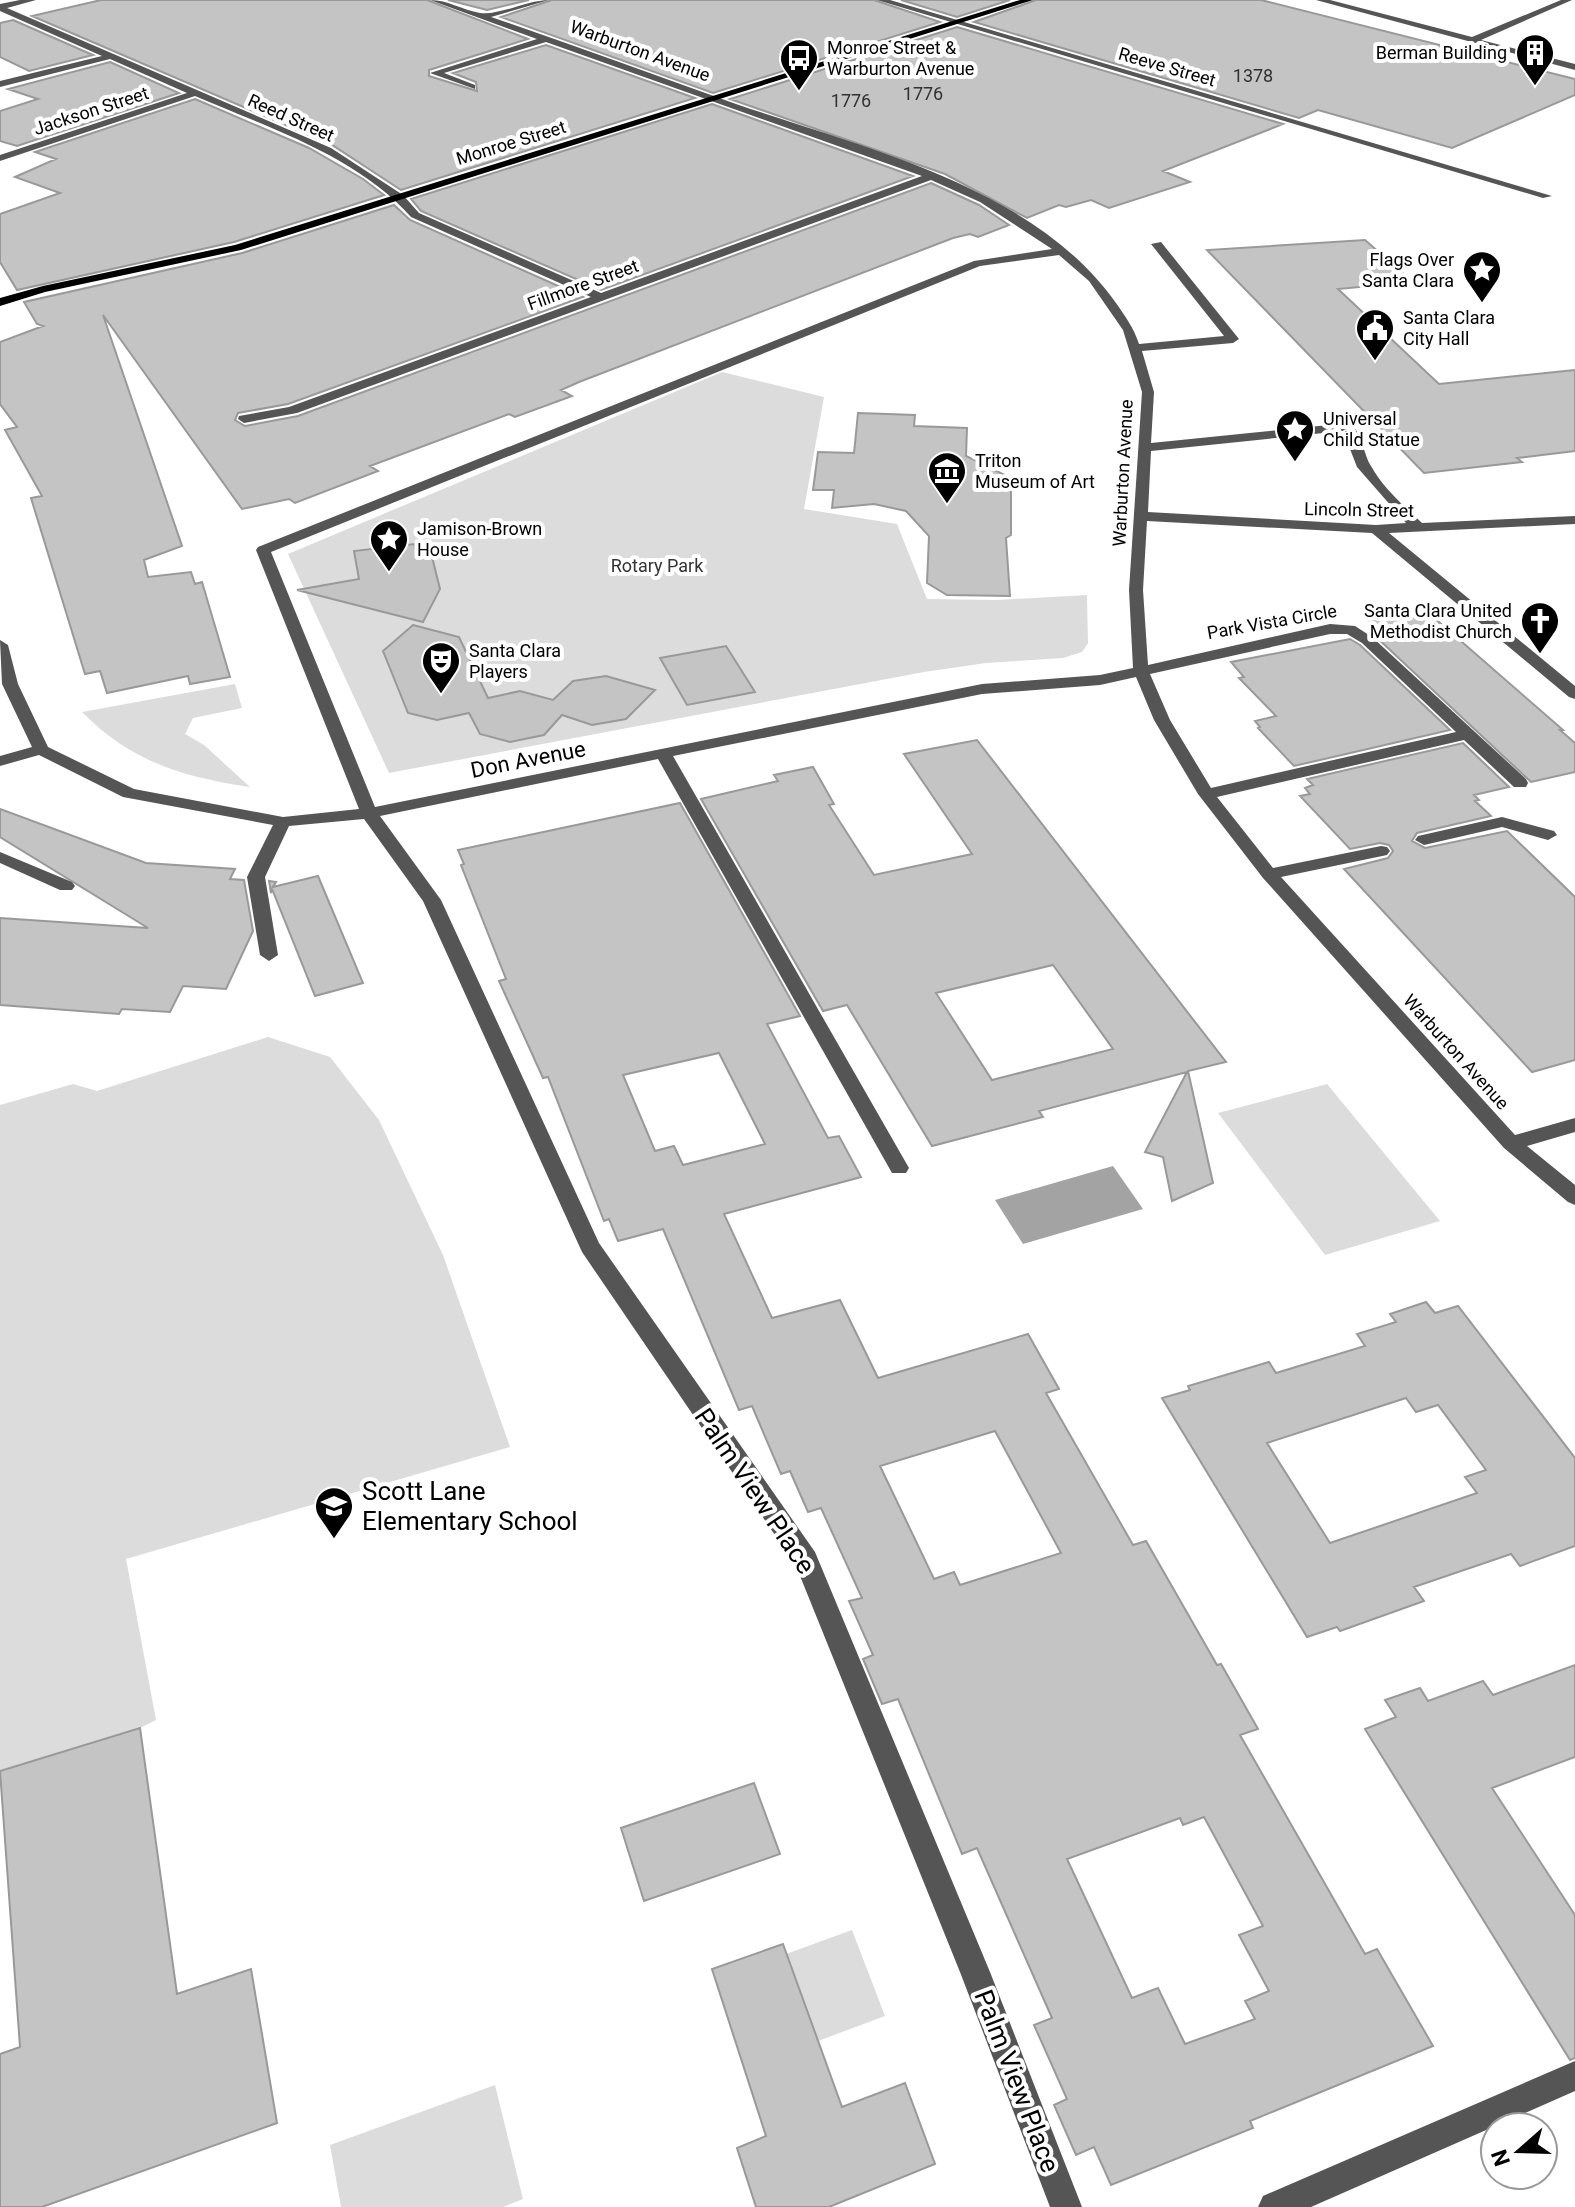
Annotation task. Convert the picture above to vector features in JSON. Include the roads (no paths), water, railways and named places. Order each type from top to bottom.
[{"type":"main road","name":"Monroe Street","points":[[0,302],[43,289],[237,248],[1029,0]]},
{"type":"street","points":[[0,8],[32,0]]},
{"type":"street","name":"Warburton Avenue","points":[[434,0],[932,176],[1027,224],[1092,276],[1116,304],[1138,348],[1148,392],[1136,590],[1141,670],[1162,720],[1206,794],[1269,874],[1511,1143],[1575,1197]]},
{"type":"street","points":[[482,17],[545,0]]},
{"type":"street","name":"Reeve Street","points":[[881,0],[1547,196]]},
{"type":"street","points":[[1320,0],[1575,67]]},
{"type":"street","points":[[1344,6],[1364,0]]},
{"type":"street","points":[[1473,40],[1568,0]]},
{"type":"street","name":"Reed Street","points":[[0,8],[327,150],[399,197],[415,215],[601,297]]},
{"type":"street","points":[[472,87],[435,73],[546,39]]},
{"type":"street","points":[[0,84],[108,57]]},
{"type":"street","name":"Jackson Street","points":[[0,158],[193,94]]},
{"type":"street","name":"Fillmore Street","points":[[244,419],[292,410],[932,176]]},
{"type":"street","points":[[1138,348],[1233,339],[1157,244]]},
{"type":"street","name":"Palm View Place","points":[[1063,251],[978,263],[263,550],[369,813],[432,900],[590,1246],[806,1560],[975,1972],[1066,2207]]},
{"type":"street","points":[[1144,448],[1348,427],[1364,467],[1392,502],[1420,529]]},
{"type":"street","name":"Lincoln Street","points":[[1141,516],[1376,529],[1575,520]]},
{"type":"street","points":[[1376,529],[1575,694]]},
{"type":"street","name":"Park Vista Circle","points":[[1141,670],[1316,632],[1350,629],[1367,640],[1520,783]]},
{"type":"street","points":[[0,645],[10,684],[41,750],[0,761]]},
{"type":"street","name":"Don Avenue","points":[[41,750],[129,793],[283,822],[369,813],[982,689],[1100,680],[1141,670]]},
{"type":"street","points":[[1206,794],[1468,734]]},
{"type":"street","points":[[663,754],[899,1168]]},
{"type":"street","points":[[269,955],[256,877],[283,822]]},
{"type":"street","points":[[1424,840],[1502,822],[1548,835]]},
{"type":"street","points":[[1269,874],[1381,851]]},
{"type":"street","points":[[0,857],[66,886]]},
{"type":"street","points":[[1511,1143],[1575,1125]]},
{"type":"street","points":[[1274,2207],[1575,2076]]},
{"type":"place","name":"Berman Building","points":[[1535,87]]},
{"type":"place","name":"Monroe Street & Warburton Avenue","points":[[799,92]]},
{"type":"place","name":"Flags Over Santa Clara","points":[[1482,304]]},
{"type":"place","name":"Santa Clara City Hall","points":[[1375,362]]},
{"type":"place","name":"Universal Child Statue","points":[[1295,463]]},
{"type":"place","name":"Triton Museum of Art","points":[[947,505]]},
{"type":"place","name":"Jamison-Brown House","points":[[389,573]]},
{"type":"place","name":"Santa Clara United Methodist Church","points":[[1540,655]]},
{"type":"place","name":"Santa Clara Players","points":[[441,695]]},
{"type":"place","name":"Scott Lane Elementary School","points":[[334,1540]]},
{"type":"park label","name":"Rotary Park","points":[[657,566]]}]
